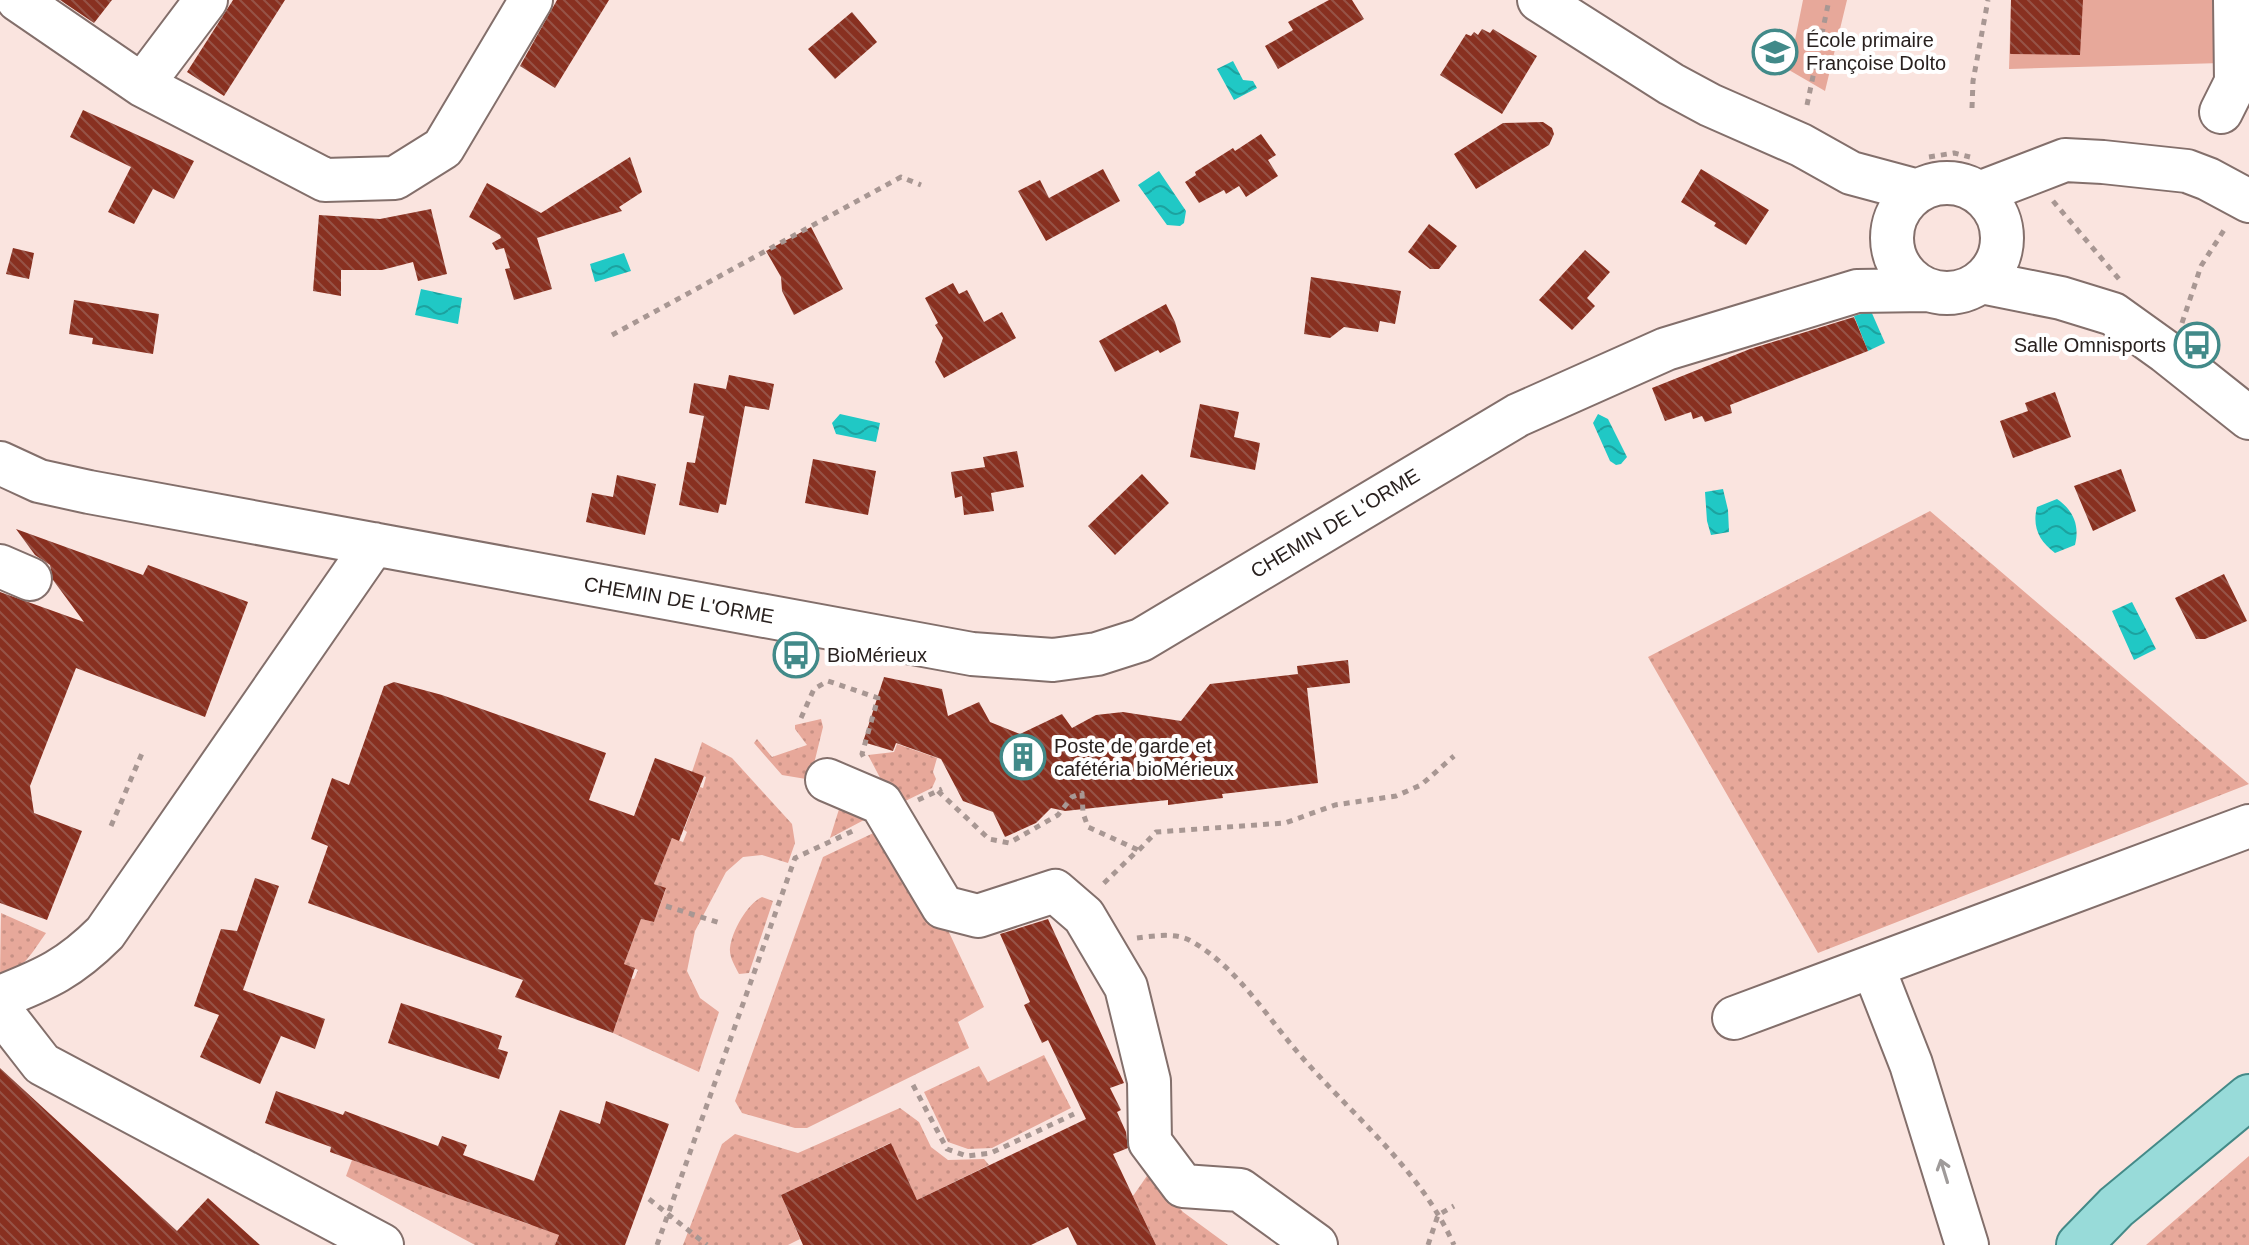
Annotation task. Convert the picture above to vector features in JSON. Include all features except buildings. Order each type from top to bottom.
[{"type":"main road","points":[[2079,1245],[2116,1207],[2249,1097]]},
{"type":"street","points":[[18,0],[142,85],[325,180],[395,178],[443,148],[531,0]]},
{"type":"street","points":[[142,85],[206,0]]},
{"type":"street","points":[[1539,0],[1671,84],[1710,105],[1801,145],[1851,173],[1921,175],[1932,185],[1949,183],[1964,186],[1981,177],[2033,173],[2065,160],[2103,162],[2187,171],[2248,201]]},
{"type":"street","points":[[2221,112],[2236,82],[2235,0]]},
{"type":"street","points":[[1851,173],[1893,242],[1900,266],[1912,280],[1927,290]]},
{"type":"street","points":[[1995,253],[2033,173]]},
{"type":"street","points":[[1857,291],[1893,242],[1896,218],[1921,175]]},
{"type":"street","points":[[1981,177],[1990,203],[1995,253]]},
{"type":"street","points":[[1995,253],[2061,298],[2113,314],[2249,418]]},
{"type":"street","name":"CHEMIN DE L'ORME","points":[[5,468],[39,481],[89,492],[972,654],[1053,660],[1097,654],[1141,640],[1518,415],[1666,349],[1857,291],[1964,291],[1995,253]]},
{"type":"street","points":[[0,997],[51,977],[80,958],[105,933],[374,544]]},
{"type":"street","points":[[827,780],[881,803],[943,907],[978,916],[1055,891],[1084,916],[1126,987],[1149,1081],[1150,1142],[1183,1186],[1240,1190],[1316,1245]]},
{"type":"street","points":[[1734,1018],[2249,826]]},
{"type":"street","points":[[1873,967],[1911,1064],[1967,1245]]},
{"type":"street","points":[[0,1010],[42,1064],[367,1242]]},
{"type":"path","points":[[1807,105],[1829,0]]},
{"type":"path","points":[[1972,108],[1973,81],[1988,0]]},
{"type":"path","points":[[1921,175],[1954,153],[1981,177]]},
{"type":"path","points":[[612,335],[901,177],[921,185]]},
{"type":"path","points":[[2166,352],[2182,325],[2201,266],[2216,240],[2248,201]]},
{"type":"path","points":[[801,718],[814,689],[828,681],[878,698],[862,754],[868,764]]},
{"type":"path","points":[[111,826],[143,751]]},
{"type":"path","points":[[1074,907],[1113,876],[1156,832],[1285,823],[1335,805],[1396,796],[1421,785],[1454,756]]},
{"type":"path","points":[[938,791],[989,839],[1009,843],[1058,815],[1072,797],[1082,793],[1083,813],[1088,827],[1138,850],[1135,853]]},
{"type":"path","points":[[657,1245],[795,858],[801,856]]},
{"type":"path","points":[[666,906],[720,923]]},
{"type":"path","points":[[1100,943],[1157,935],[1187,938],[1215,956],[1252,995],[1301,1056],[1366,1122],[1409,1173],[1454,1245]]},
{"type":"path","points":[[913,1085],[947,1149],[967,1156],[991,1153],[1074,1114]]},
{"type":"path","points":[[649,1199],[707,1245]]},
{"type":"path","points":[[1428,1245],[1438,1215],[1454,1206]]},
{"type":"shaded area","points":[[1803,0],[1847,0],[1825,91],[1789,70]]},
{"type":"shaded area","points":[[2011,0],[2249,0],[2222,63],[2009,69]]},
{"type":"shaded area","points":[[1930,511],[2249,784],[1818,953],[1648,657]]},
{"type":"shaded area","points":[[821,719],[823,727],[811,776],[806,779],[782,775],[754,743],[757,739],[772,757],[807,745],[795,725]]},
{"type":"shaded area","points":[[702,742],[732,758],[792,824],[795,843],[788,863],[762,855],[743,857],[726,872],[695,931],[687,971],[700,998],[719,1012],[699,1072],[613,1033],[617,1022],[613,1020],[629,978],[634,979],[638,970],[624,964],[641,919],[654,922],[666,889],[654,884],[672,838],[683,842],[687,832],[684,830],[700,787],[703,788],[706,777],[692,772]]},
{"type":"shaded area","points":[[897,744],[937,758],[933,772],[936,779],[932,788],[895,806],[868,755],[894,752]]},
{"type":"shaded area","points":[[840,806],[871,811],[864,820],[830,838]]},
{"type":"shaded area","points":[[886,827],[946,926],[984,1007],[958,1022],[969,1048],[807,1128],[795,1128],[742,1113],[735,1101],[823,857]]},
{"type":"shaded area","points":[[762,897],[773,901],[749,973],[739,974],[730,955],[731,941],[746,912]]},
{"type":"shaded area","points":[[1,913],[46,933],[21,965],[0,976]]},
{"type":"shaded area","points":[[1044,1055],[1071,1108],[992,1148],[968,1149],[948,1142],[924,1092],[979,1066],[988,1082]]},
{"type":"shaded area","points":[[900,1108],[919,1122],[931,1147],[948,1160],[984,1159],[989,1165],[917,1200],[890,1143],[781,1195],[800,1239],[788,1245],[683,1245],[722,1144],[735,1134],[798,1153]]},
{"type":"shaded area","points":[[2249,1156],[2249,1245],[2146,1245]]},
{"type":"shaded area","points":[[352,1160],[531,1225],[564,1222],[555,1245],[475,1245],[346,1176]]},
{"type":"shaded area","points":[[1149,1173],[1183,1212],[1228,1245],[1156,1245],[1133,1196]]},
{"type":"water","points":[[1233,61],[1243,80],[1253,81],[1257,88],[1234,100],[1217,69]]},
{"type":"water","points":[[1159,171],[1186,211],[1184,223],[1180,226],[1167,225],[1138,185]]},
{"type":"water","points":[[624,253],[631,271],[595,282],[590,264]]},
{"type":"water","points":[[421,289],[462,298],[458,324],[415,315]]},
{"type":"water","points":[[1871,311],[1885,343],[1868,351],[1854,316]]},
{"type":"water","points":[[840,414],[880,423],[876,442],[836,434],[832,423]]},
{"type":"water","points":[[1598,414],[1608,419],[1627,457],[1621,464],[1610,461],[1593,423]]},
{"type":"water","points":[[1723,489],[1729,532],[1711,535],[1705,492]]},
{"type":"water","points":[[2057,499],[2074,519],[2077,531],[2075,545],[2055,553],[2038,533],[2035,521],[2037,507]]},
{"type":"water","points":[[2132,602],[2156,649],[2134,660],[2112,611]]},
{"type":"place","name":"École primaire Françoise Dolto","points":[[1775,52]]},
{"type":"place","name":"Salle Omnisports","points":[[2197,345]]},
{"type":"place","name":"BioMérieux","points":[[796,655]]},
{"type":"place","name":"Poste de garde et cafétéria bioMérieux","points":[[1023,757]]}]
